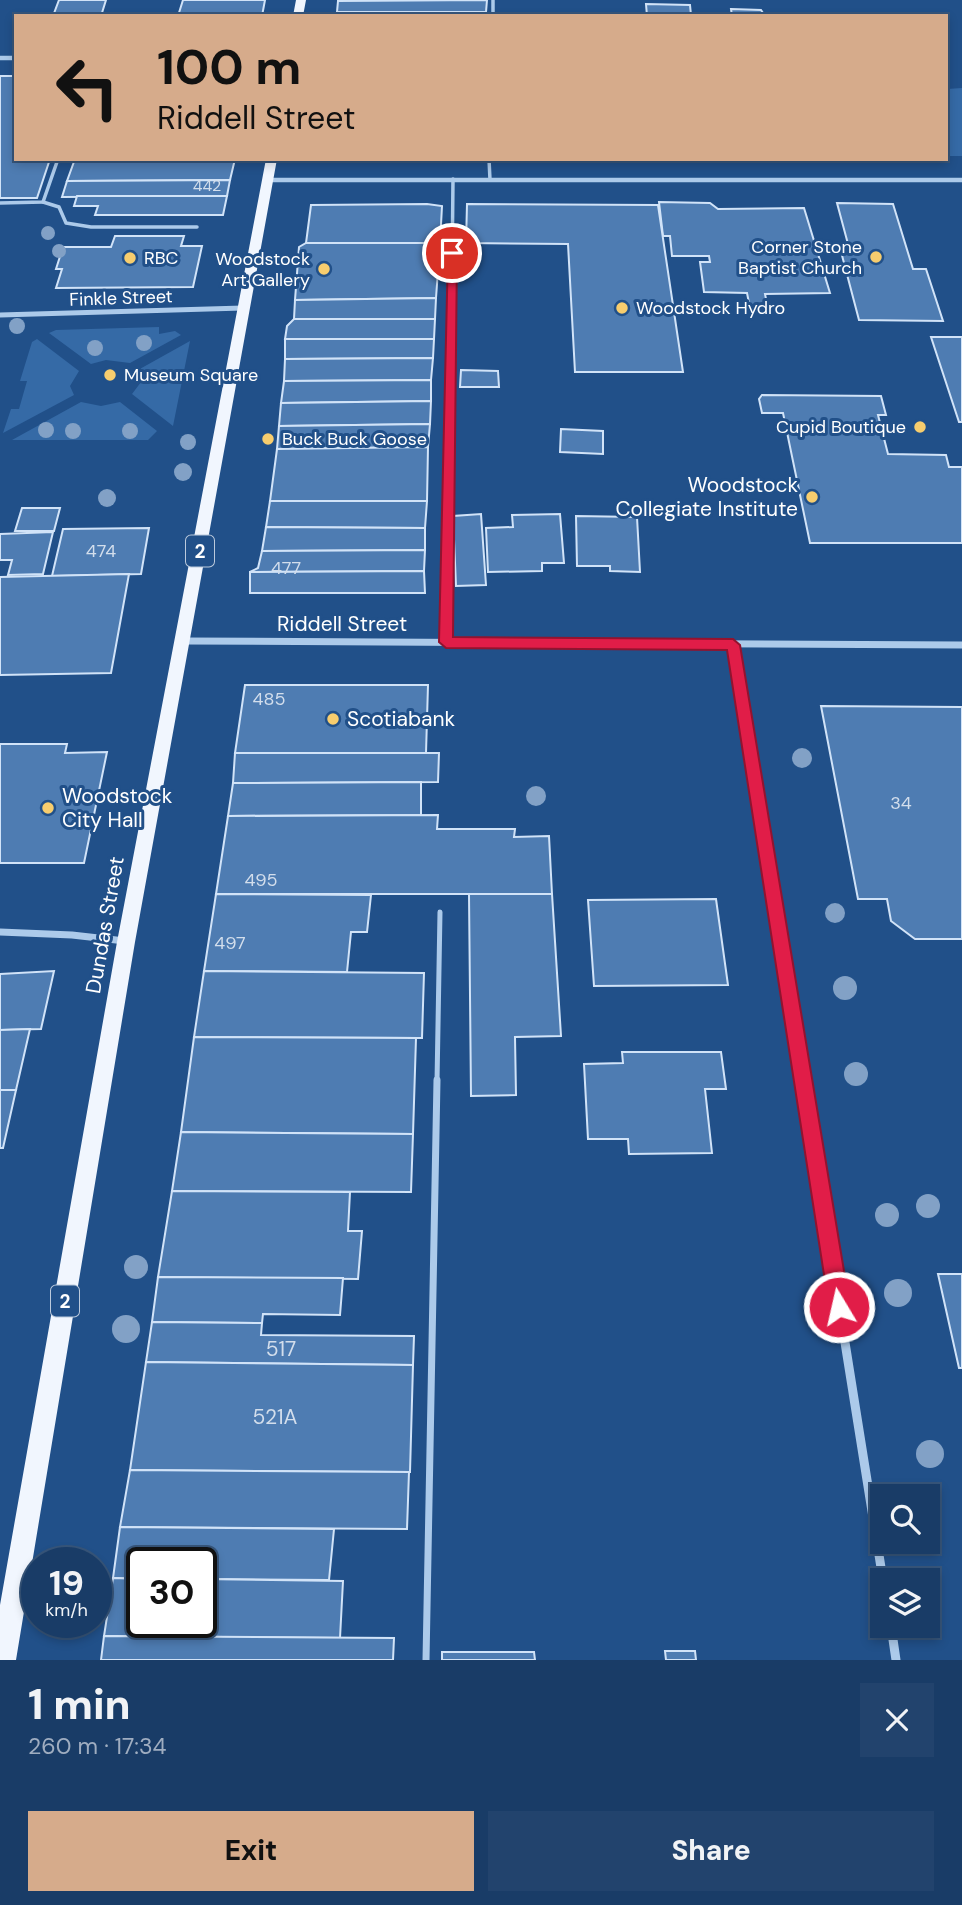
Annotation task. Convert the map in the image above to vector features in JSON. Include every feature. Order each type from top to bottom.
[{"type":"main road","name":"Dundas Street","points":[[3,1660],[126,942],[272,161]]},
{"type":"street","points":[[269,180],[962,180]]},
{"type":"street","name":"Finkle Street","points":[[0,316],[243,308]]},
{"type":"street","name":"Riddell Street","points":[[184,641],[962,645]]},
{"type":"street","points":[[733,645],[881,1568]]},
{"type":"street","points":[[0,932],[72,935],[126,942]]},
{"type":"street","points":[[893,1638],[896,1660]]},
{"type":"lane","points":[[44,202],[57,161]]},
{"type":"lane","points":[[489,161],[490,180]]},
{"type":"lane","points":[[446,642],[453,180]]},
{"type":"lane","points":[[0,203],[44,202],[59,207],[66,223],[90,228],[197,227]]},
{"type":"lane","points":[[425,1660],[440,912]]},
{"type":"shaded area","points":[[962,88],[962,156],[948,156],[948,89]]},
{"type":"shaded area","points":[[159,327],[159,334],[175,331],[181,335],[130,363],[106,360],[91,364],[49,333],[56,330]]},
{"type":"shaded area","points":[[37,339],[79,371],[70,386],[74,395],[3,433],[11,409],[19,409],[27,381],[20,381],[32,342]]},
{"type":"shaded area","points":[[190,341],[173,426],[132,394],[141,382],[138,370]]},
{"type":"shaded area","points":[[81,402],[101,406],[120,402],[157,431],[148,440],[12,440]]},
{"type":"building","points":[[59,0],[106,0],[102,14],[54,14]]},
{"type":"building","points":[[183,0],[265,0],[262,14],[179,14]]},
{"type":"building","points":[[338,0],[487,0],[338,1]]},
{"type":"building","points":[[487,0],[486,12],[337,12],[338,1]]},
{"type":"building","points":[[646,4],[690,5],[691,14],[647,14]]},
{"type":"building","points":[[731,9],[761,10],[764,14],[732,14]]},
{"type":"building","points":[[337,12],[486,12],[486,14]]},
{"type":"building","points":[[0,76],[14,76],[14,161],[49,161],[37,198],[0,198]]},
{"type":"building","points":[[74,161],[235,161],[230,180],[67,181]]},
{"type":"building","points":[[230,180],[227,196],[62,197],[67,181]]},
{"type":"building","points":[[77,196],[227,196],[223,215],[95,215],[98,206],[74,206]]},
{"type":"building","points":[[659,202],[710,203],[718,209],[804,208],[830,293],[765,294],[768,309],[750,308],[747,293],[704,292],[700,262],[710,262],[709,256],[672,256],[670,236],[663,236]]},
{"type":"building","name":"Corner Stone Baptist Church","points":[[837,203],[893,204],[913,269],[926,269],[943,321],[859,320],[839,244],[848,244]]},
{"type":"building","name":"Woodstock Hydro","points":[[467,204],[658,205],[683,372],[575,372],[568,244],[466,243]]},
{"type":"building","points":[[311,205],[442,206],[440,243],[306,243]]},
{"type":"building","name":"RBC","points":[[115,236],[184,236],[181,246],[202,246],[193,287],[56,288],[62,269],[56,269],[63,247],[111,247]]},
{"type":"building","points":[[306,243],[440,243],[436,298],[295,300],[299,247]]},
{"type":"building","points":[[436,298],[435,319],[294,319],[295,300]]},
{"type":"building","points":[[294,319],[435,319],[434,339],[285,339],[287,326]]},
{"type":"building","points":[[931,337],[962,337],[962,422],[959,422]]},
{"type":"building","points":[[285,339],[434,339],[433,358],[285,359]]},
{"type":"building","points":[[433,358],[431,380],[284,381],[285,359]]},
{"type":"building","points":[[461,370],[498,371],[499,387],[460,387]]},
{"type":"building","points":[[431,380],[431,401],[281,403],[284,381]]},
{"type":"building","points":[[762,395],[881,396],[886,415],[878,415],[888,454],[946,455],[949,467],[962,467],[962,543],[810,543],[783,413],[762,413],[759,399]]},
{"type":"building","points":[[431,401],[430,424],[279,426],[281,403]]},
{"type":"building","points":[[430,424],[428,447],[277,449],[279,426]]},
{"type":"building","points":[[561,429],[603,431],[603,454],[560,452]]},
{"type":"building","points":[[428,447],[427,501],[270,501],[277,449]]},
{"type":"building","points":[[270,501],[427,501],[425,528],[266,527]]},
{"type":"building","points":[[22,508],[60,508],[54,531],[15,531]]},
{"type":"building","points":[[481,514],[486,585],[456,586],[453,516]]},
{"type":"building","points":[[560,514],[564,563],[542,563],[542,571],[488,572],[486,528],[513,527],[512,515]]},
{"type":"building","points":[[576,516],[637,517],[640,572],[610,571],[610,566],[577,566]]},
{"type":"building","points":[[266,527],[425,528],[425,550],[262,551]]},
{"type":"building","points":[[149,528],[141,574],[52,576],[63,529]]},
{"type":"building","points":[[53,532],[43,574],[8,575],[12,560],[0,560],[0,534]]},
{"type":"building","points":[[425,550],[424,571],[250,572],[258,568],[262,551]]},
{"type":"building","points":[[424,571],[425,593],[250,593],[250,572]]},
{"type":"building","points":[[129,574],[111,673],[0,675],[0,577]]},
{"type":"building","name":"Scotiabank","points":[[245,685],[428,685],[426,753],[235,753]]},
{"type":"building","points":[[821,706],[962,707],[962,939],[915,939],[891,921],[887,899],[858,899]]},
{"type":"building","name":"Woodstock City Hall","points":[[0,744],[67,744],[65,753],[107,752],[84,863],[0,863]]},
{"type":"building","points":[[235,753],[439,753],[438,782],[233,783]]},
{"type":"building","points":[[421,782],[421,815],[228,816],[233,783]]},
{"type":"building","points":[[438,815],[437,829],[515,829],[514,837],[549,836],[552,894],[216,894],[228,816]]},
{"type":"building","points":[[216,894],[371,895],[367,932],[351,932],[347,972],[204,971]]},
{"type":"building","points":[[469,894],[552,894],[561,1036],[515,1037],[516,1095],[471,1096]]},
{"type":"building","points":[[716,899],[728,985],[594,986],[588,900]]},
{"type":"building","points":[[54,971],[41,1029],[0,1030],[0,974]]},
{"type":"building","points":[[204,971],[424,973],[422,1038],[194,1037]]},
{"type":"building","points":[[30,1029],[16,1090],[0,1090],[0,1030]]},
{"type":"building","points":[[194,1037],[416,1038],[413,1134],[181,1132]]},
{"type":"building","points":[[622,1052],[721,1052],[726,1089],[705,1089],[712,1153],[629,1154],[628,1139],[588,1139],[584,1064],[623,1063]]},
{"type":"building","points":[[0,1090],[16,1090],[3,1148],[0,1148]]},
{"type":"building","points":[[181,1132],[413,1134],[411,1192],[172,1191]]},
{"type":"building","points":[[172,1191],[350,1192],[348,1231],[362,1231],[358,1279],[158,1277]]},
{"type":"building","points":[[938,1274],[962,1274],[962,1368],[959,1368]]},
{"type":"building","points":[[158,1277],[343,1278],[340,1315],[263,1314],[262,1323],[152,1322]]},
{"type":"building","points":[[152,1322],[262,1323],[261,1335],[414,1336],[413,1365],[146,1362]]},
{"type":"building","points":[[146,1362],[413,1365],[410,1472],[130,1470]]},
{"type":"building","points":[[130,1470],[409,1472],[407,1529],[120,1527]]},
{"type":"building","points":[[120,1527],[334,1529],[329,1580],[217,1579],[217,1547],[126,1547],[126,1578],[113,1578]]},
{"type":"building","points":[[113,1578],[126,1578],[126,1636],[112,1636]]},
{"type":"building","points":[[217,1579],[343,1581],[340,1638],[217,1637]]},
{"type":"building","points":[[112,1636],[394,1638],[393,1660],[101,1660],[104,1638]]},
{"type":"building","points":[[665,1651],[695,1651],[696,1660],[666,1660]]},
{"type":"building","points":[[442,1652],[534,1652],[535,1660],[442,1660]]},
{"type":"place","name":"Corner Stone Baptist Church","points":[[876,257]]},
{"type":"place","name":"RBC","points":[[130,258]]},
{"type":"place","name":"Woodstock Art Gallery","points":[[324,269]]},
{"type":"place","name":"Woodstock Hydro","points":[[622,308]]},
{"type":"place","name":"Museum Square","points":[[110,375]]},
{"type":"place","name":"Cupid Boutique","points":[[920,427]]},
{"type":"place","name":"Buck Buck Goose","points":[[268,439]]},
{"type":"place","name":"Woodstock Collegiate Institute","points":[[812,497]]},
{"type":"place","name":"Scotiabank","points":[[333,719]]},
{"type":"place","name":"Woodstock City Hall","points":[[48,808]]},
{"type":"route","points":[[452,253],[446,642],[733,645],[839,1307]]}]
